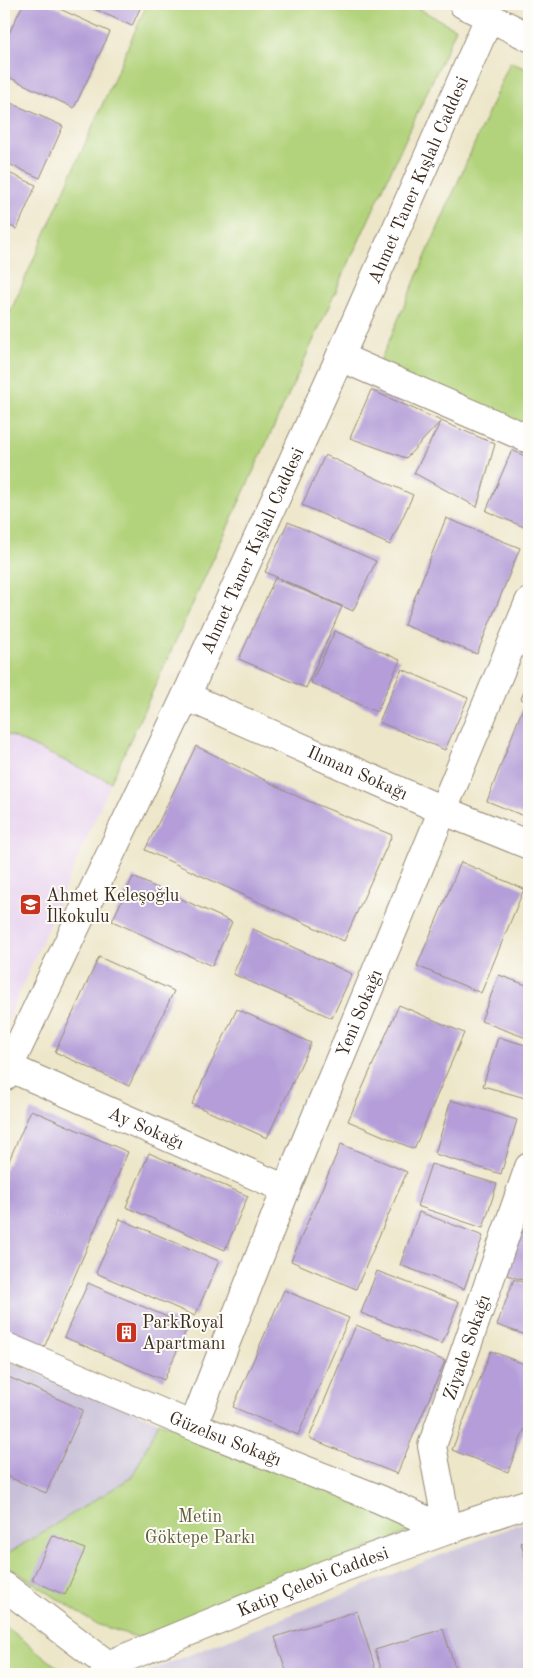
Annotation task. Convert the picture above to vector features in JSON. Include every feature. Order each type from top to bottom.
[{"type":"street","points":[[463,4],[529,37]]},
{"type":"street","name":"Ahmet Taner Kışlalı Caddesi","points":[[6,1072],[186,696],[340,357],[488,18]]},
{"type":"street","points":[[340,357],[529,439]]},
{"type":"street","name":"Yeni Sokağı","points":[[193,1426],[286,1188],[529,602]]},
{"type":"street","name":"Ilıman Sokağı","points":[[186,696],[442,810],[529,845]]},
{"type":"street","name":"Ay Sokağı","points":[[6,1072],[286,1188]]},
{"type":"street","name":"Ziyade Sokağı","points":[[448,1530],[432,1446],[529,1167]]},
{"type":"street","name":"Güzelsu Sokağı","points":[[4,1346],[193,1426],[378,1499],[448,1530]]},
{"type":"street","name":"Katip Çelebi Caddesi","points":[[106,1670],[326,1574],[529,1503]]},
{"type":"street","points":[[4,1586],[106,1670]]},
{"type":"shaded area","name":"Ahmet Keleşoğlu İlkokulu","points":[[4,733],[111,782],[4,1028]]},
{"type":"shaded area","points":[[4,1359],[159,1422],[132,1477],[4,1556]]},
{"type":"shaded area","points":[[529,1520],[529,1674],[142,1674]]},
{"type":"green space","points":[[147,4],[410,4],[456,29],[111,782],[4,733],[4,326]]},
{"type":"green space","points":[[510,62],[529,70],[529,434],[377,368]]},
{"type":"green space","name":"Metin Göktepe Parkı","points":[[159,1422],[423,1526],[143,1639],[96,1624],[4,1564],[4,1556],[132,1477]]},
{"type":"green space","points":[[4,1625],[66,1674],[4,1674]]},
{"type":"building","points":[[23,4],[49,4],[110,32],[74,108],[4,75],[4,44]]},
{"type":"building","points":[[83,4],[142,4],[132,26]]},
{"type":"building","points":[[4,100],[63,126],[40,178],[4,162]]},
{"type":"building","points":[[4,171],[36,185],[17,229],[5,224],[4,228]]},
{"type":"building","points":[[371,390],[441,421],[406,458],[350,438]]},
{"type":"building","points":[[441,421],[495,444],[477,507],[414,473]]},
{"type":"building","points":[[512,450],[529,458],[529,529],[486,511]]},
{"type":"building","points":[[325,455],[413,495],[390,545],[302,505]]},
{"type":"building","points":[[446,518],[520,548],[477,654],[404,625]]},
{"type":"building","points":[[288,522],[376,561],[353,611],[265,572]]},
{"type":"building","points":[[275,578],[342,607],[306,688],[239,659]]},
{"type":"building","points":[[335,631],[400,660],[377,712],[311,683]]},
{"type":"building","points":[[402,669],[468,698],[445,750],[379,722]]},
{"type":"building","points":[[529,679],[529,703],[521,699]]},
{"type":"building","points":[[524,705],[529,707],[529,818],[487,801]]},
{"type":"building","points":[[196,746],[303,799],[392,835],[344,941],[145,850]]},
{"type":"building","points":[[461,862],[524,889],[481,993],[417,966]]},
{"type":"building","points":[[133,877],[232,922],[212,966],[112,921]]},
{"type":"building","points":[[253,929],[352,974],[332,1018],[233,974]]},
{"type":"building","points":[[99,957],[174,991],[129,1086],[55,1052]]},
{"type":"building","points":[[499,975],[529,986],[529,1039],[481,1021]]},
{"type":"building","points":[[399,1005],[464,1033],[414,1149],[348,1121]]},
{"type":"building","points":[[237,1009],[311,1043],[267,1138],[192,1104]]},
{"type":"building","points":[[498,1037],[529,1046],[529,1099],[483,1086]]},
{"type":"building","points":[[451,1100],[517,1120],[501,1174],[435,1154]]},
{"type":"building","points":[[31,1110],[128,1152],[43,1350],[4,1333],[4,1172]]},
{"type":"building","points":[[341,1144],[407,1172],[356,1289],[291,1261]]},
{"type":"building","points":[[149,1153],[248,1196],[225,1250],[126,1207]]},
{"type":"building","points":[[431,1164],[497,1184],[483,1228],[417,1206]]},
{"type":"building","points":[[419,1212],[483,1236],[464,1289],[400,1265]]},
{"type":"building","points":[[120,1219],[219,1261],[195,1316],[96,1273]]},
{"type":"building","points":[[518,1231],[529,1234],[529,1282],[504,1274]]},
{"type":"building","points":[[377,1271],[459,1302],[442,1344],[361,1313]]},
{"type":"building","points":[[514,1279],[529,1285],[529,1336],[497,1325]]},
{"type":"building","name":"ParkRoyal Apartmanı","points":[[88,1283],[188,1326],[164,1380],[64,1337]]},
{"type":"building","points":[[284,1290],[349,1318],[298,1435],[233,1407]]},
{"type":"building","points":[[356,1325],[445,1361],[397,1474],[309,1438]]},
{"type":"building","points":[[491,1351],[529,1366],[529,1417],[508,1472],[452,1450]]},
{"type":"building","points":[[4,1375],[83,1410],[46,1493],[4,1475]]},
{"type":"building","points":[[52,1535],[85,1549],[65,1595],[32,1580]]},
{"type":"building","points":[[529,1541],[529,1571],[521,1543]]},
{"type":"building","points":[[357,1611],[377,1674],[287,1674],[275,1637]]},
{"type":"building","points":[[443,1629],[457,1674],[383,1674],[375,1650]]},
{"type":"building","points":[[529,1670],[529,1674],[514,1674]]},
{"type":"place","name":"Ahmet Keleşoğlu İlkokulu","points":[[30,905]]},
{"type":"place","name":"ParkRoyal Apartmanı","points":[[126,1332]]}]
